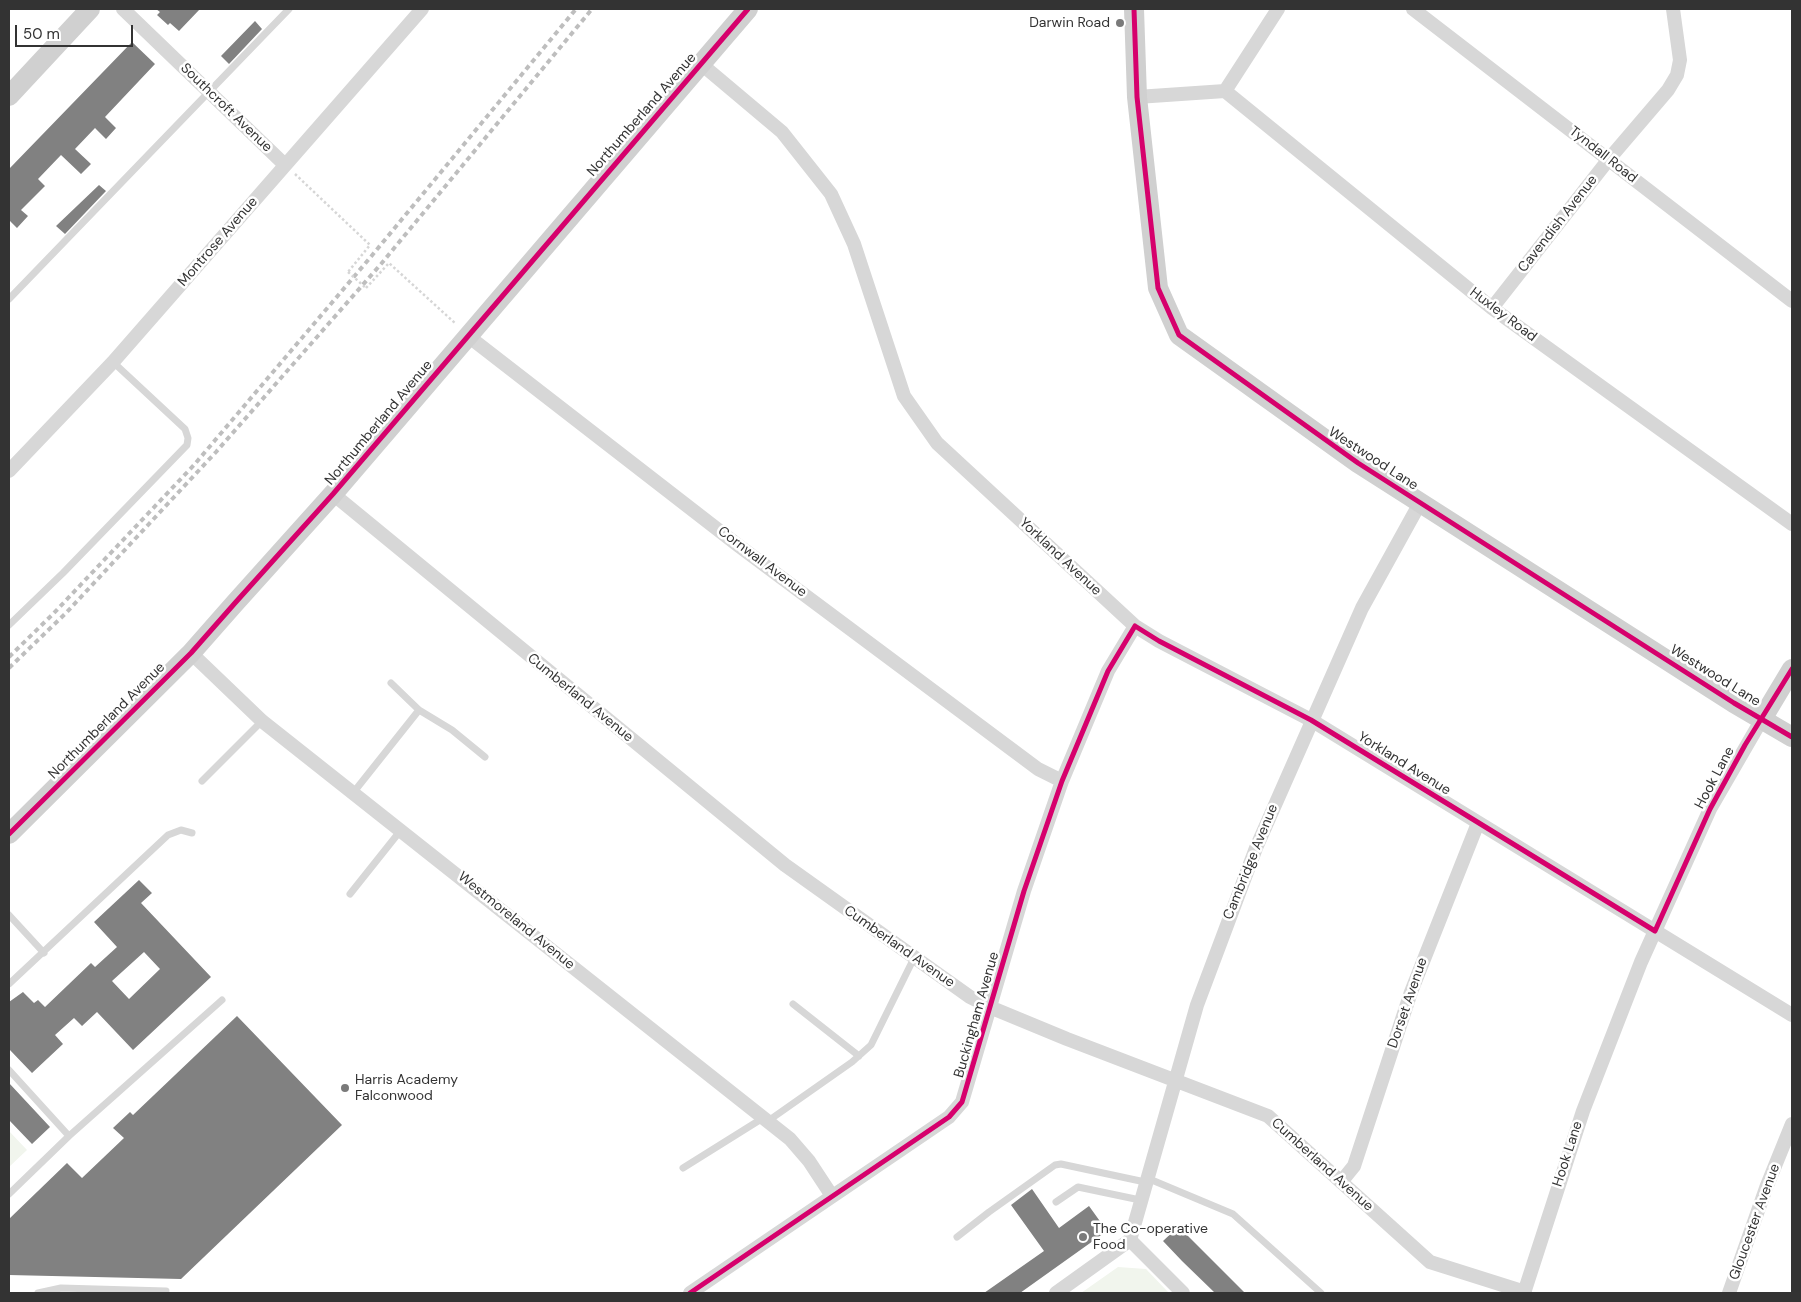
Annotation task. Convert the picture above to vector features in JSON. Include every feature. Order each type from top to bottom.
[{"type":"street","points":[[9,96],[90,9]]},
{"type":"street","name":"Southcroft Avenue","points":[[123,9],[285,165]]},
{"type":"street","name":"Montrose Avenue","points":[[9,471],[113,362],[422,9]]},
{"type":"street","name":"Northumberland Avenue","points":[[9,834],[191,653],[333,494],[748,9]]},
{"type":"street","name":"Westwood Lane","points":[[1134,9],[1137,98],[1158,288],[1179,335],[1336,448],[1792,737]]},
{"type":"street","points":[[1137,98],[1224,91],[1278,9]]},
{"type":"street","name":"Tyndall Road","points":[[1413,9],[1792,301]]},
{"type":"street","name":"Cavendish Avenue","points":[[1492,308],[1609,159],[1668,90],[1676,75],[1680,60],[1673,9]]},
{"type":"street","name":"Yorkland Avenue","points":[[700,64],[782,132],[831,194],[854,244],[902,389],[937,443],[1135,626],[1159,641],[1311,720],[1792,1015]]},
{"type":"street","name":"Huxley Road","points":[[1224,91],[1492,308],[1792,524]]},
{"type":"street","name":"Cornwall Avenue","points":[[468,336],[739,546],[1038,768],[1062,781]]},
{"type":"street","name":"Cumberland Avenue","points":[[333,494],[785,866],[970,997],[992,1008],[1268,1116],[1430,1262],[1524,1293]]},
{"type":"street","name":"Cambridge Avenue","points":[[1130,1240],[1175,1079],[1217,948],[1256,848],[1362,608],[1420,503]]},
{"type":"street","name":"Buckingham Avenue","points":[[690,1293],[957,1110],[966,1093],[992,1008],[1024,891],[1062,781],[1108,670],[1135,626]]},
{"type":"street","name":"Westmoreland Avenue","points":[[191,653],[262,721],[766,1119],[799,1148],[832,1196]]},
{"type":"street","name":"Hook Lane","points":[[1524,1293],[1583,1111],[1655,931],[1710,809],[1792,669]]},
{"type":"street","name":"Dorset Avenue","points":[[1341,1182],[1354,1166],[1411,992],[1478,823]]},
{"type":"street","name":"Gloucester Avenue","points":[[1729,1293],[1766,1188],[1792,1128]]},
{"type":"street","points":[[1056,1293],[1130,1240],[1183,1293]]},
{"type":"lane","points":[[9,299],[289,9]]},
{"type":"lane","points":[[9,625],[187,446],[185,429],[113,362]]},
{"type":"lane","points":[[391,683],[419,710],[452,730],[485,757]]},
{"type":"lane","points":[[353,794],[419,710]]},
{"type":"lane","points":[[202,780],[262,721]]},
{"type":"lane","points":[[9,984],[168,835],[181,830],[192,833]]},
{"type":"lane","points":[[350,894],[401,830]]},
{"type":"lane","points":[[9,915],[44,953]]},
{"type":"lane","points":[[683,1168],[766,1119],[859,1056],[871,1045],[914,958]]},
{"type":"lane","points":[[9,1194],[70,1136],[222,1000]]},
{"type":"lane","points":[[793,1004],[859,1056]]},
{"type":"lane","points":[[9,1070],[70,1136]]},
{"type":"lane","points":[[957,1237],[1005,1200],[1055,1166],[1061,1164],[1146,1180],[1233,1214],[1321,1293]]},
{"type":"lane","points":[[1056,1202],[1078,1187],[1140,1200]]},
{"type":"lane","points":[[38,1293],[60,1288],[166,1291]]},
{"type":"path","points":[[285,165],[370,245],[348,272],[366,288],[389,263],[468,336]]},
{"type":"shaded area","points":[[9,1131],[27,1150],[9,1167]]},
{"type":"shaded area","points":[[1118,1267],[1146,1269],[1169,1293],[1081,1293]]},
{"type":"building","points":[[156,9],[200,9],[179,31],[170,23],[168,25],[157,15],[160,12]]},
{"type":"building","points":[[255,21],[262,29],[229,64],[221,56]]},
{"type":"building","points":[[132,42],[155,64],[105,117],[116,128],[106,139],[95,128],[75,149],[91,164],[81,174],[61,155],[38,179],[45,186],[21,210],[28,216],[17,228],[10,221],[9,223],[9,169]]},
{"type":"building","points":[[99,185],[106,191],[65,234],[56,226]]},
{"type":"building","points":[[139,880],[152,893],[141,903],[211,977],[133,1050],[97,1012],[82,1026],[74,1018],[55,1035],[63,1044],[32,1073],[9,1049],[9,1002],[23,992],[34,1003],[38,1000],[45,1007],[91,963],[95,967],[117,947],[94,922]],"holes":[[[144,952],[160,969],[129,999],[112,981]]]},
{"type":"building","points":[[237,1016],[342,1125],[181,1279],[9,1275],[9,1219],[67,1163],[82,1178],[124,1138],[113,1128],[130,1112],[133,1115]]},
{"type":"building","points":[[9,1083],[50,1127],[32,1144],[9,1120]]},
{"type":"building","points":[[1032,1189],[1059,1228],[1089,1206],[1107,1231],[1020,1293],[984,1293],[1044,1251],[1011,1205]]},
{"type":"building","points":[[1178,1227],[1245,1293],[1215,1293],[1182,1261],[1163,1241]]},
{"type":"railway","points":[[9,657],[53,614],[194,465],[369,259],[576,9]]},
{"type":"railway","points":[[9,668],[66,613],[216,452],[381,264],[592,9]]},
{"type":"cycle path","points":[[9,834],[191,653],[333,494],[748,9]]},
{"type":"cycle path","points":[[1134,9],[1137,97],[1158,288],[1179,335],[1358,463],[1734,703],[1792,737]]},
{"type":"cycle path","points":[[690,1293],[949,1117],[962,1102],[1024,891],[1062,781],[1108,671],[1135,626],[1159,641],[1311,720],[1655,931],[1710,809],[1745,745],[1792,669]]},
{"type":"place","name":"Darwin Road","points":[[1120,23]]},
{"type":"place","name":"Harris Academy Falconwood","points":[[345,1088]]},
{"type":"place","name":"The Co-operative Food","points":[[1083,1237]]}]
